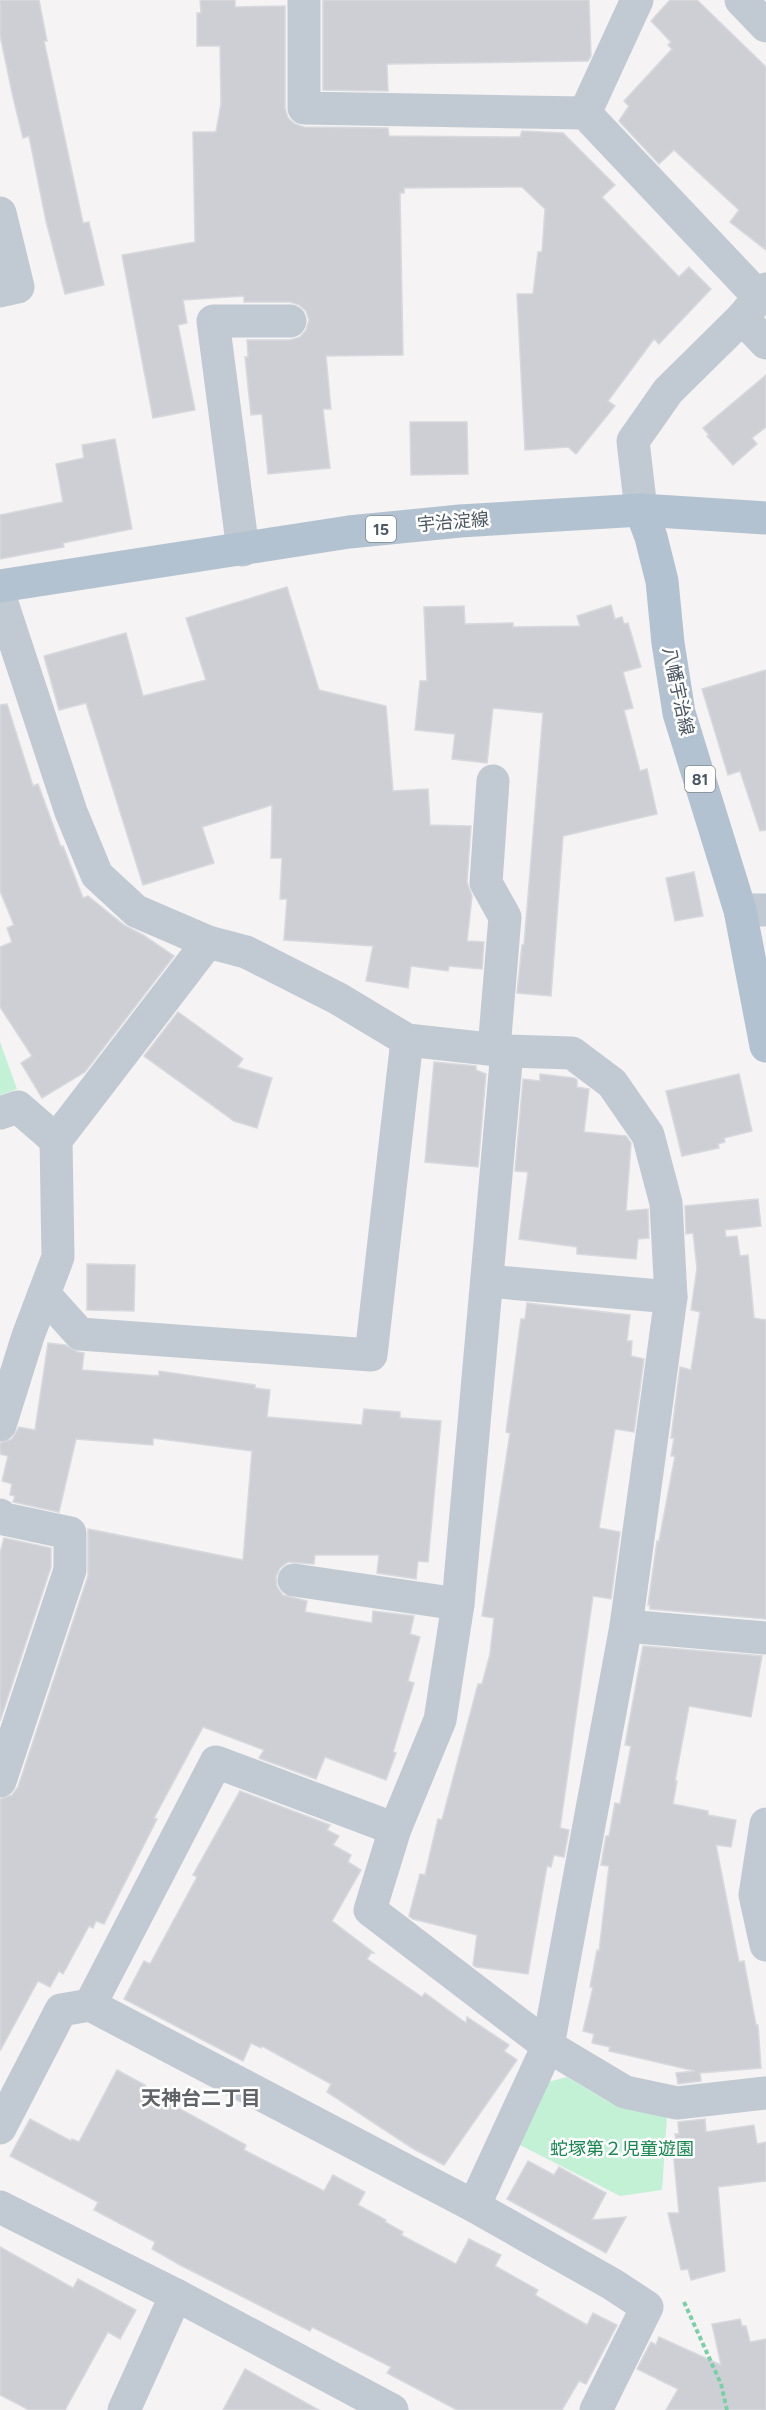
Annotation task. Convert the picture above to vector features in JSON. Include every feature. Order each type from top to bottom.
[{"type":"main road","name":"宇治淀線","points":[[0,586],[349,532],[460,521],[641,510],[766,518]]},
{"type":"main road","name":"八幡宇治線","points":[[641,510],[651,537],[662,581],[668,643],[680,713],[753,910],[766,1046]]},
{"type":"street","points":[[304,0],[304,108],[585,113],[756,301],[766,343]]},
{"type":"street","points":[[585,113],[637,0]]},
{"type":"street","points":[[741,0],[766,26]]},
{"type":"street","points":[[0,213],[18,287],[0,291]]},
{"type":"street","points":[[641,510],[633,441],[668,391],[756,301]]},
{"type":"street","points":[[243,550],[213,321],[290,321]]},
{"type":"street","points":[[0,597],[71,812],[97,875],[136,911],[208,942],[246,952],[337,998],[406,1040],[501,1050],[572,1053],[612,1083],[648,1135],[666,1203],[671,1297],[626,1626],[548,2046],[474,2205]]},
{"type":"street","points":[[493,781],[486,883],[505,917],[501,1050],[487,1281],[458,1604],[440,1720],[395,1828],[370,1910],[548,2046],[625,2092],[678,2103],[766,2093]]},
{"type":"street","points":[[0,1425],[58,1257],[56,1140],[208,942]]},
{"type":"street","points":[[44,1294],[80,1334],[371,1355],[406,1040]]},
{"type":"street","points":[[0,1113],[18,1107],[56,1140]]},
{"type":"street","points":[[487,1281],[671,1297]]},
{"type":"street","points":[[0,1515],[4,1520],[70,1533],[70,1570],[0,1781]]},
{"type":"street","points":[[294,1580],[458,1604]]},
{"type":"street","points":[[626,1626],[766,1638]]},
{"type":"street","points":[[90,2005],[216,1762],[395,1828]]},
{"type":"street","points":[[766,1824],[755,1895],[766,1945]]},
{"type":"street","points":[[0,2128],[61,2010],[90,2005],[474,2205],[612,2284],[647,2307],[596,2410]]},
{"type":"street","points":[[0,2207],[176,2295],[392,2410]]},
{"type":"street","points":[[124,2410],[176,2295]]},
{"type":"path","points":[[682,2299],[721,2384],[727,2410]]},
{"type":"green space","points":[[0,1042],[17,1089],[0,1095]]},
{"type":"green space","name":"蛇塚第２児童遊園","points":[[567,2077],[609,2102],[667,2117],[662,2190],[620,2196],[520,2145],[548,2082]]},
{"type":"building","points":[[0,0],[39,0],[47,41],[44,41],[83,223],[89,222],[104,285],[65,294],[46,221],[29,136],[23,138],[13,97],[0,35]]},
{"type":"building","points":[[200,0],[235,0],[235,7],[285,6],[285,108],[288,118],[295,124],[304,127],[388,128],[389,136],[520,137],[522,131],[563,133],[615,185],[602,197],[679,277],[689,267],[711,289],[659,344],[654,339],[608,401],[615,406],[576,454],[568,447],[525,450],[517,294],[533,294],[538,252],[542,252],[545,209],[522,187],[404,188],[404,193],[400,193],[403,355],[326,356],[331,409],[323,409],[330,468],[268,474],[262,414],[251,415],[245,357],[248,357],[247,340],[290,340],[300,337],[306,330],[309,320],[306,311],[290,302],[244,302],[244,296],[183,300],[187,323],[178,325],[195,410],[153,418],[122,255],[195,242],[193,132],[216,132],[221,104],[220,46],[197,46],[197,13],[201,13]]},
{"type":"building","points":[[323,0],[589,0],[591,56],[588,61],[387,64],[388,91],[323,90]]},
{"type":"building","points":[[670,0],[697,0],[766,67],[766,250],[730,222],[739,210],[674,150],[659,164],[619,121],[629,106],[624,101],[672,49],[668,45],[671,42],[651,21]]},
{"type":"building","points":[[766,375],[766,427],[752,438],[757,444],[733,465],[707,436],[709,435],[703,428]]},
{"type":"building","points":[[410,422],[467,422],[468,474],[411,475]]},
{"type":"building","points":[[115,439],[132,529],[63,543],[64,547],[0,559],[0,515],[63,502],[56,464],[84,458],[82,445]]},
{"type":"building","points":[[287,587],[319,690],[386,706],[393,791],[428,789],[430,825],[471,826],[467,882],[472,896],[467,941],[484,942],[482,969],[449,966],[448,971],[411,966],[408,988],[366,981],[373,946],[284,940],[287,899],[280,899],[282,858],[271,858],[272,805],[202,827],[214,863],[143,885],[86,703],[59,710],[44,656],[126,633],[143,696],[206,680],[186,618]]},
{"type":"building","points":[[611,605],[615,619],[622,617],[624,624],[628,623],[641,667],[623,672],[633,708],[624,710],[640,771],[647,769],[657,814],[563,836],[551,996],[517,993],[522,945],[524,945],[543,713],[493,708],[487,763],[452,759],[455,734],[415,730],[420,681],[427,681],[424,607],[464,606],[465,624],[513,623],[513,627],[580,626],[577,616]]},
{"type":"building","points":[[766,670],[766,830],[760,831],[740,771],[728,775],[702,689]]},
{"type":"building","points":[[7,704],[33,786],[38,784],[83,898],[88,896],[124,925],[174,956],[85,1072],[42,1098],[21,1063],[32,1056],[0,1007],[0,947],[12,942],[7,928],[14,925],[0,891],[0,705]]},
{"type":"building","points":[[694,872],[703,916],[675,921],[666,878]]},
{"type":"building","points":[[178,1012],[243,1059],[237,1067],[272,1078],[257,1128],[234,1121],[144,1056]]},
{"type":"building","points":[[434,1062],[476,1066],[476,1070],[486,1074],[478,1167],[425,1162]]},
{"type":"building","points":[[540,1074],[574,1078],[577,1080],[577,1087],[589,1089],[584,1132],[626,1136],[631,1143],[626,1211],[648,1209],[649,1238],[638,1239],[636,1259],[577,1254],[577,1247],[519,1239],[528,1172],[515,1171],[523,1079],[540,1081]]},
{"type":"building","points":[[739,1074],[752,1131],[724,1138],[725,1142],[718,1144],[719,1148],[682,1156],[666,1091]]},
{"type":"building","points":[[758,1199],[761,1226],[725,1230],[726,1237],[737,1236],[740,1256],[748,1255],[754,1318],[766,1320],[766,1619],[650,1609],[648,1605],[657,1541],[659,1541],[675,1456],[671,1456],[674,1438],[671,1438],[680,1367],[691,1370],[700,1312],[691,1310],[697,1268],[693,1233],[686,1234],[685,1206]]},
{"type":"building","points":[[87,1264],[135,1265],[134,1311],[87,1310]]},
{"type":"building","points":[[527,1303],[630,1315],[627,1341],[632,1341],[631,1356],[644,1359],[634,1432],[615,1429],[599,1528],[620,1532],[611,1599],[593,1596],[560,1828],[569,1830],[564,1857],[554,1855],[551,1867],[547,1866],[528,1974],[476,1967],[473,1965],[477,1935],[413,1919],[409,1916],[420,1874],[425,1875],[438,1819],[442,1820],[478,1684],[482,1684],[490,1654],[494,1618],[482,1616],[510,1433],[506,1432],[521,1319],[525,1319]]},
{"type":"building","points":[[48,1343],[65,1345],[84,1353],[82,1370],[159,1376],[159,1371],[255,1385],[255,1388],[270,1390],[267,1417],[362,1425],[364,1409],[400,1412],[400,1418],[441,1421],[428,1562],[418,1561],[416,1579],[377,1573],[379,1555],[315,1555],[314,1564],[288,1562],[280,1568],[276,1577],[277,1587],[283,1595],[307,1601],[305,1612],[372,1623],[373,1611],[414,1616],[410,1634],[420,1637],[408,1681],[414,1683],[393,1752],[396,1753],[386,1780],[325,1757],[316,1779],[259,1758],[264,1750],[203,1727],[154,1818],[157,1819],[104,1924],[96,1921],[93,1928],[89,1926],[63,1974],[59,1971],[50,1987],[38,1981],[0,2051],[0,1799],[12,1795],[18,1787],[88,1576],[88,1529],[243,1560],[252,1451],[153,1438],[153,1445],[76,1439],[59,1512],[13,1502],[15,1496],[10,1495],[12,1484],[2,1481],[8,1456],[0,1454],[0,1443],[12,1439],[19,1427],[35,1430]]},
{"type":"building","points":[[4,1538],[51,1548],[51,1567],[0,1721],[0,1553]]},
{"type":"building","points":[[643,1646],[762,1656],[751,1717],[689,1706],[673,1804],[708,1811],[708,1815],[736,1820],[731,1847],[716,1845],[739,1962],[744,1961],[756,2025],[758,2025],[761,2068],[700,2073],[701,2081],[678,2084],[676,2073],[695,2071],[609,2051],[610,2047],[592,2043],[594,2034],[583,2031],[593,1987],[590,1987],[597,1950],[599,1951],[609,1866],[601,1865],[615,1803],[620,1804],[631,1746],[625,1745]]},
{"type":"building","points":[[240,1791],[330,1825],[327,1830],[339,1836],[333,1845],[351,1855],[348,1862],[361,1870],[332,1921],[374,1953],[371,1953],[367,1959],[422,1997],[425,1993],[466,2023],[467,2017],[509,2045],[504,2051],[517,2060],[444,2165],[412,2148],[327,2092],[331,2084],[262,2046],[261,2048],[251,2043],[243,2061],[124,1999],[144,1961],[150,1964],[197,1877],[193,1875]]},
{"type":"building","points":[[117,2070],[145,2085],[163,2097],[162,2099],[246,2145],[244,2150],[324,2191],[333,2175],[365,2192],[358,2205],[386,2220],[385,2222],[403,2232],[401,2235],[456,2264],[469,2239],[501,2255],[495,2266],[538,2290],[535,2295],[587,2325],[593,2313],[617,2325],[586,2384],[579,2381],[562,2410],[457,2410],[387,2373],[391,2367],[312,2327],[310,2331],[180,2265],[152,2249],[155,2242],[94,2210],[98,2202],[10,2156],[30,2119],[71,2141],[72,2139],[79,2142]]},
{"type":"building","points":[[705,2119],[706,2132],[754,2125],[757,2144],[766,2142],[766,2181],[718,2187],[725,2271],[691,2280],[688,2269],[681,2270],[668,2213],[679,2213],[672,2140],[676,2140],[675,2134],[679,2134],[678,2122]]},
{"type":"building","points":[[528,2161],[554,2175],[559,2167],[606,2193],[592,2220],[626,2217],[606,2253],[507,2199]]},
{"type":"building","points":[[0,2247],[73,2288],[78,2279],[136,2310],[120,2339],[108,2332],[65,2410],[29,2410],[0,2395]]},
{"type":"building","points":[[740,2319],[742,2326],[746,2326],[750,2342],[766,2339],[766,2410],[666,2410],[678,2389],[637,2369],[651,2342],[656,2345],[659,2337],[721,2365],[712,2324]]},
{"type":"building","points":[[245,2369],[319,2410],[223,2410]]},
{"type":"district","name":"天神台二丁目","points":[[201,2098]]}]
